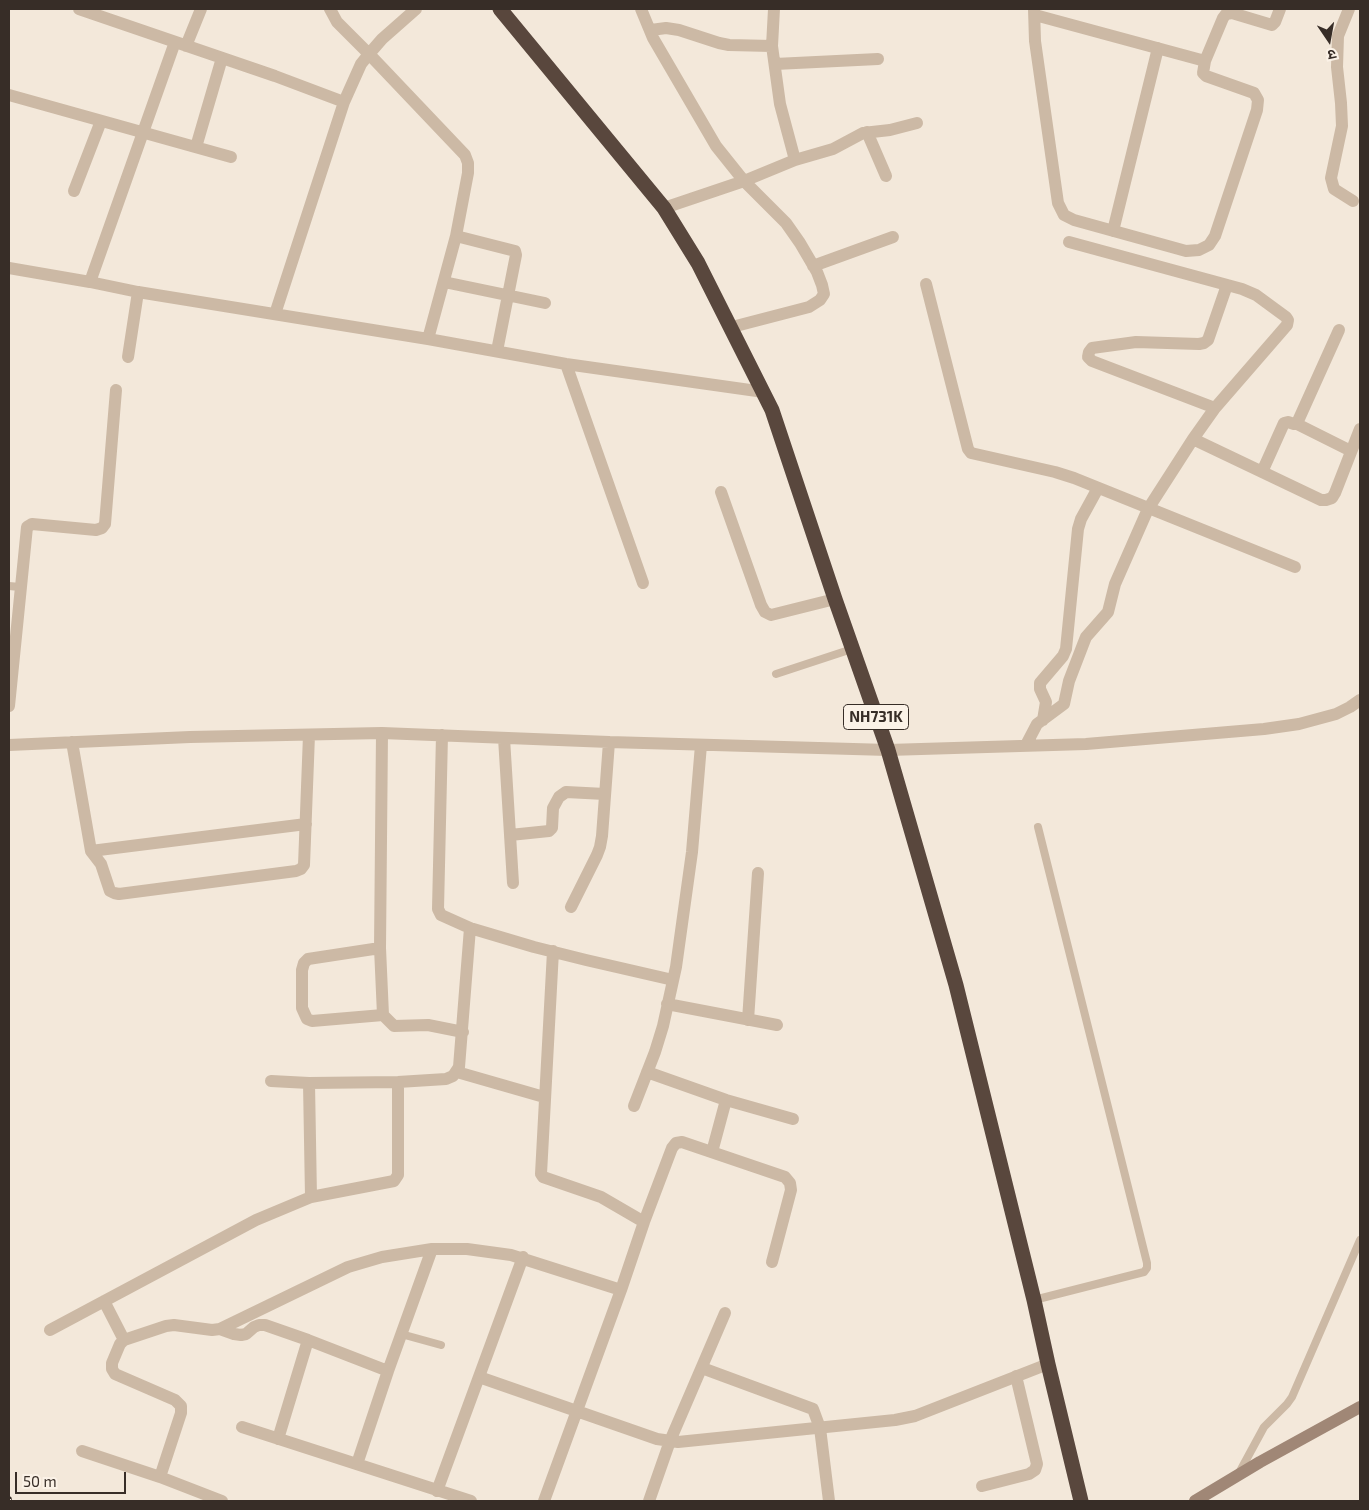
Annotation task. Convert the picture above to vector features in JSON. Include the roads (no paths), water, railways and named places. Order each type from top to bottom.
[{"type":"highway","name":"NH731K","points":[[500,9],[664,208],[698,263],[732,327],[772,410],[888,750],[956,985],[1034,1300],[1081,1501]]},
{"type":"street","points":[[79,9],[344,102]]},
{"type":"street","points":[[90,282],[144,132],[181,44],[201,9]]},
{"type":"street","points":[[330,9],[337,22],[465,155],[468,163],[468,173],[456,236],[428,339]]},
{"type":"street","points":[[275,314],[344,102],[361,64],[382,39],[416,9]]},
{"type":"street","points":[[641,9],[653,38],[704,125],[731,166],[786,222],[800,242],[822,285],[824,294],[820,300],[809,307],[732,327]]},
{"type":"street","points":[[774,9],[772,46],[780,104],[795,160]]},
{"type":"street","points":[[1205,61],[1034,12],[1036,41],[1058,203],[1064,215],[1074,220],[1186,251],[1199,250],[1209,245],[1215,236],[1257,110],[1258,100],[1254,93],[1206,76],[1203,73],[1205,61],[1226,14],[1232,13],[1272,25],[1280,9]]},
{"type":"street","points":[[1349,9],[1338,36],[1337,67],[1342,126],[1331,178],[1334,189],[1353,201]]},
{"type":"street","points":[[651,30],[674,29],[728,45],[772,46]]},
{"type":"street","points":[[1113,231],[1158,48]]},
{"type":"street","points":[[196,147],[222,58]]},
{"type":"street","points":[[775,64],[878,59]]},
{"type":"street","points":[[9,95],[231,157]]},
{"type":"street","points":[[74,191],[102,121]]},
{"type":"street","points":[[664,208],[744,181],[795,160],[833,149],[859,134],[890,130],[917,122]]},
{"type":"street","points":[[867,132],[886,176]]},
{"type":"street","points":[[456,236],[515,251],[516,255],[497,352]]},
{"type":"street","points":[[813,266],[893,237]]},
{"type":"street","points":[[1026,745],[1034,728],[1064,704],[1068,680],[1086,637],[1108,612],[1115,584],[1148,509],[1215,408],[1287,325],[1288,320],[1250,292],[1069,242]]},
{"type":"street","points":[[9,268],[138,292],[428,339],[566,364],[764,392]]},
{"type":"street","points":[[444,282],[545,303]]},
{"type":"street","points":[[926,284],[968,449],[971,452],[1055,472],[1295,567]]},
{"type":"street","points":[[1215,408],[1092,361],[1088,357],[1092,348],[1136,342],[1199,344],[1208,340],[1228,285]]},
{"type":"street","points":[[128,357],[138,292]]},
{"type":"street","points":[[1297,424],[1339,330]]},
{"type":"street","points":[[566,364],[644,583]]},
{"type":"street","points":[[9,706],[14,586],[27,527],[32,524],[96,530],[106,524],[116,390]]},
{"type":"street","points":[[1262,472],[1284,423],[1288,422],[1297,424],[1351,451]]},
{"type":"street","points":[[1193,439],[1321,500],[1326,500],[1332,498],[1335,493],[1360,429]]},
{"type":"street","points":[[1043,720],[1046,702],[1040,689],[1040,683],[1063,656],[1066,649],[1078,529],[1081,519],[1098,488]]},
{"type":"street","points":[[721,492],[765,612],[771,615],[835,599]]},
{"type":"street","points":[[9,745],[190,737],[382,733],[888,750],[1102,743],[1264,729],[1321,719],[1350,708],[1360,700]]},
{"type":"street","points":[[382,733],[380,948],[382,1015],[394,1026],[428,1025],[463,1032]]},
{"type":"street","points":[[72,742],[91,851],[103,867],[110,890],[120,894],[301,869],[304,865],[310,735]]},
{"type":"street","points":[[442,735],[438,909],[441,915],[470,928],[553,952],[672,980]]},
{"type":"street","points":[[504,738],[514,883]]},
{"type":"street","points":[[571,907],[598,855],[602,836],[609,742]]},
{"type":"street","points":[[634,1106],[663,1026],[676,967],[692,860],[701,745]]},
{"type":"street","points":[[510,835],[549,831],[552,828],[553,808],[558,796],[566,792],[605,794]]},
{"type":"street","points":[[91,851],[306,824]]},
{"type":"street","points":[[748,1020],[758,873]]},
{"type":"street","points":[[271,1081],[309,1083],[398,1082],[446,1079],[453,1076],[460,1067],[470,928]]},
{"type":"street","points":[[380,948],[308,959],[304,963],[302,970],[302,1008],[307,1019],[312,1021],[382,1015]]},
{"type":"street","points":[[553,952],[541,1174],[602,1197],[644,1222]]},
{"type":"street","points":[[667,1004],[777,1025]]},
{"type":"street","points":[[457,1072],[544,1097]]},
{"type":"street","points":[[647,1072],[726,1100],[793,1120]]},
{"type":"street","points":[[50,1330],[239,1228],[311,1197],[394,1181],[398,1175],[398,1082]]},
{"type":"street","points":[[309,1083],[311,1197]]},
{"type":"street","points":[[712,1152],[726,1100]]},
{"type":"street","points":[[544,1501],[644,1222],[672,1148],[676,1143],[682,1142],[785,1177],[790,1183],[791,1190],[772,1262]]},
{"type":"street","points":[[160,1477],[181,1413],[181,1406],[175,1400],[115,1374],[112,1369],[112,1363],[120,1344],[124,1340],[174,1325],[212,1330],[220,1329],[348,1268],[382,1257],[432,1249],[467,1248],[523,1257],[621,1290]]},
{"type":"street","points":[[357,1464],[432,1249]]},
{"type":"street","points":[[437,1491],[523,1257]]},
{"type":"street","points":[[104,1302],[124,1340]]},
{"type":"street","points":[[648,1501],[670,1441],[725,1313]]},
{"type":"street","points":[[220,1329],[241,1335],[246,1334],[254,1327],[265,1325],[388,1371]]},
{"type":"street","points":[[278,1439],[308,1340]]},
{"type":"street","points":[[479,1378],[658,1440],[678,1442],[895,1420],[915,1416],[1048,1364]]},
{"type":"street","points":[[702,1368],[809,1407],[816,1413],[820,1428],[829,1501]]},
{"type":"street","points":[[982,1486],[1029,1474],[1035,1470],[1037,1464],[1016,1376]]},
{"type":"street","points":[[1195,1501],[1260,1462],[1360,1408]]},
{"type":"street","points":[[242,1427],[471,1501]]},
{"type":"street","points":[[82,1451],[160,1477],[222,1501]]},
{"type":"lane","points":[[776,674],[852,648]]},
{"type":"lane","points":[[1034,1300],[1144,1272],[1147,1268],[1038,827]]},
{"type":"lane","points":[[1237,1476],[1264,1427],[1292,1397],[1360,1240]]},
{"type":"lane","points":[[401,1334],[441,1345]]}]
